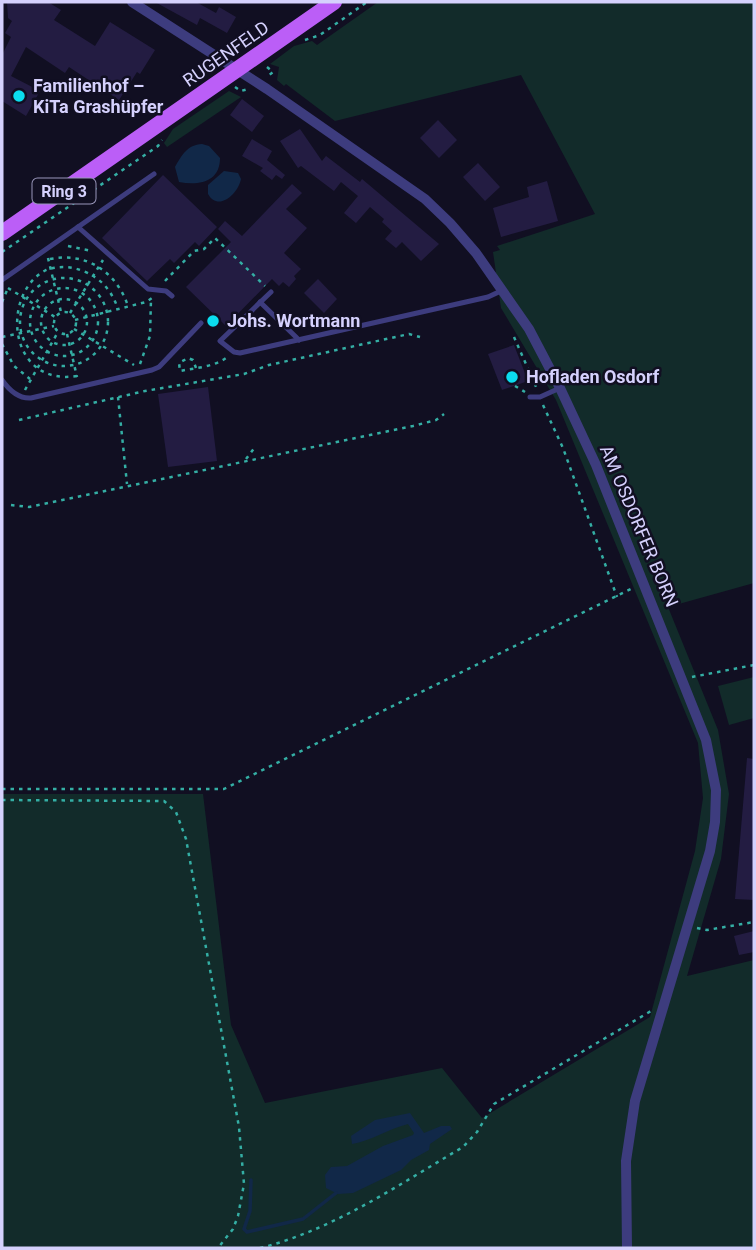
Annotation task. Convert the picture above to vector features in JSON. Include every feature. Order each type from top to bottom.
[{"type":"main road","name":"RUGENFELD","points":[[2,233],[234,78],[334,2]]},
{"type":"street","name":"AM OSDORFER BORN","points":[[132,2],[234,78],[425,199],[476,253],[532,334],[560,388],[596,465],[683,679],[706,740],[716,790],[715,822],[710,851],[635,1101],[626,1161],[627,1248]]},
{"type":"lane","points":[[2,282],[155,174]]},
{"type":"lane","points":[[78,227],[148,289],[166,291],[172,296]]},
{"type":"lane","points":[[271,292],[220,341],[234,352],[240,353],[488,297],[503,290]]},
{"type":"lane","points":[[260,302],[299,340]]},
{"type":"lane","points":[[2,380],[20,397],[31,398],[159,367],[201,323]]},
{"type":"lane","points":[[530,397],[540,397],[560,388]]},
{"type":"path","points":[[302,41],[320,35],[367,2]]},
{"type":"path","points":[[264,64],[273,72],[267,76]]},
{"type":"path","points":[[234,78],[241,91],[251,88]]},
{"type":"path","points":[[2,252],[158,146],[164,137]]},
{"type":"path","points":[[74,329],[138,367],[149,340],[151,299],[194,251],[204,249],[215,238],[271,292]]},
{"type":"path","points":[[61,312],[46,249],[66,246],[86,249],[103,259],[70,313]]},
{"type":"path","points":[[48,259],[79,258],[98,266],[120,287],[128,306]]},
{"type":"path","points":[[13,301],[28,281],[51,269],[77,268],[93,275],[111,293],[118,309]]},
{"type":"path","points":[[53,279],[71,279],[87,285],[98,293],[107,312],[107,333],[102,346],[90,358],[75,366],[58,366],[42,361],[26,346],[21,333],[21,312],[26,299],[38,287],[53,279]]},
{"type":"path","points":[[2,282],[55,317]]},
{"type":"path","points":[[2,302],[8,288]]},
{"type":"path","points":[[69,289],[82,293],[92,303],[97,314],[98,328],[93,340],[84,350],[72,355],[59,356],[47,352],[37,343],[31,331],[31,317],[35,305],[44,295],[56,290],[69,289]]},
{"type":"path","points":[[58,299],[77,302],[87,317],[88,326],[84,335],[70,345],[52,342],[42,328],[44,310],[58,299]]},
{"type":"path","points":[[75,320],[151,299]]},
{"type":"path","points":[[61,312],[70,313],[75,320],[74,329],[67,334],[58,332],[54,326],[55,317],[61,312]]},
{"type":"path","points":[[2,337],[54,326]]},
{"type":"path","points":[[9,327],[13,344]]},
{"type":"path","points":[[20,397],[58,332]]},
{"type":"path","points":[[67,334],[80,387]]},
{"type":"path","points":[[19,420],[118,397],[244,374],[269,365],[409,334],[420,337]]},
{"type":"path","points":[[514,337],[563,448],[617,597]]},
{"type":"path","points":[[2,344],[14,366],[31,380]]},
{"type":"path","points":[[17,352],[36,370],[52,376],[77,376]]},
{"type":"path","points":[[195,368],[193,360],[188,358],[180,363],[180,371],[195,368],[218,363],[234,352]]},
{"type":"path","points":[[118,397],[128,486]]},
{"type":"path","points":[[10,505],[29,508],[413,426],[436,420],[444,414]]},
{"type":"path","points":[[244,461],[255,447]]},
{"type":"path","points":[[2,789],[224,789],[644,582]]},
{"type":"path","points":[[683,679],[754,665]]},
{"type":"path","points":[[2,800],[163,801],[176,813],[186,839],[239,1126],[244,1184],[242,1199],[233,1229],[218,1248]]},
{"type":"path","points":[[687,925],[707,930],[754,922]]},
{"type":"path","points":[[260,1248],[322,1226],[463,1147],[478,1132],[494,1104],[663,1004]]},
{"type":"green space","points":[[378,2],[754,2],[754,583],[668,607],[718,730],[729,794],[721,859],[687,976],[754,960],[754,1248],[2,1248],[2,794],[203,794],[231,1025],[265,1103],[442,1068],[482,1118],[650,1017],[695,851],[703,798],[698,743],[556,400],[501,308],[493,252],[500,250],[497,246],[595,214],[521,75],[335,121],[277,80],[279,67],[270,64],[294,46],[312,41],[317,45]]},
{"type":"green space","points":[[229,91],[241,97],[167,147],[164,143],[173,129]]},
{"type":"green space","points":[[754,677],[754,718],[729,725],[718,686]]},
{"type":"water","points":[[202,144],[209,146],[220,158],[216,172],[201,182],[179,182],[175,167],[189,149]]},
{"type":"water","points":[[224,171],[238,173],[241,179],[232,195],[217,201],[208,194],[208,185]]},
{"type":"water","points":[[410,1113],[424,1133],[441,1126],[450,1126],[452,1129],[401,1170],[353,1193],[338,1194],[326,1188],[325,1175],[331,1167],[347,1166],[414,1133],[408,1124],[352,1144],[351,1136],[375,1120]]},
{"type":"building","points":[[7,2],[48,2],[61,10],[54,20],[95,46],[110,22],[155,50],[119,100],[69,67],[65,73],[26,47],[11,76],[40,91],[26,116],[2,101],[2,55],[11,37],[5,33],[12,21],[8,18]]},
{"type":"building","points":[[155,2],[196,2],[216,13],[219,7],[236,17],[227,33],[200,18],[197,25]]},
{"type":"building","points":[[242,99],[264,116],[252,132],[230,115]]},
{"type":"building","points":[[438,120],[457,140],[439,158],[420,138]]},
{"type":"building","points":[[300,129],[322,161],[326,156],[360,182],[362,179],[439,244],[421,261],[402,242],[396,248],[385,239],[392,231],[382,222],[384,219],[370,207],[356,223],[344,213],[358,196],[341,182],[334,191],[301,166],[298,168],[280,141]]},
{"type":"building","points":[[252,139],[272,151],[267,160],[285,175],[282,179],[276,175],[272,180],[260,171],[263,168],[242,156]]},
{"type":"building","points":[[478,163],[500,187],[485,201],[463,177]]},
{"type":"building","points":[[163,175],[217,227],[199,246],[195,242],[174,263],[170,259],[147,281],[102,238]]},
{"type":"building","points":[[547,181],[558,221],[501,237],[493,208],[529,197],[527,187]]},
{"type":"building","points":[[292,184],[302,193],[286,209],[307,228],[284,253],[301,269],[289,287],[283,282],[279,286],[272,279],[226,326],[186,287],[231,242],[218,229],[225,221],[242,236]]},
{"type":"building","points":[[318,279],[337,299],[324,313],[304,293]]},
{"type":"building","points":[[514,345],[528,381],[502,390],[488,354]]},
{"type":"building","points":[[208,387],[217,461],[168,467],[158,394]]},
{"type":"building","points":[[747,758],[754,759],[754,900],[735,899]]},
{"type":"building","points":[[754,931],[754,952],[739,955],[734,936]]},
{"type":"waterway","points":[[251,1180],[250,1211],[244,1229],[247,1232],[303,1219],[336,1193]]},
{"type":"place","name":"Familienhof – KiTa Grashüpfer","points":[[19,96]]},
{"type":"place","name":"Johs. Wortmann","points":[[213,321]]},
{"type":"place","name":"Hofladen Osdorf","points":[[512,377]]}]
